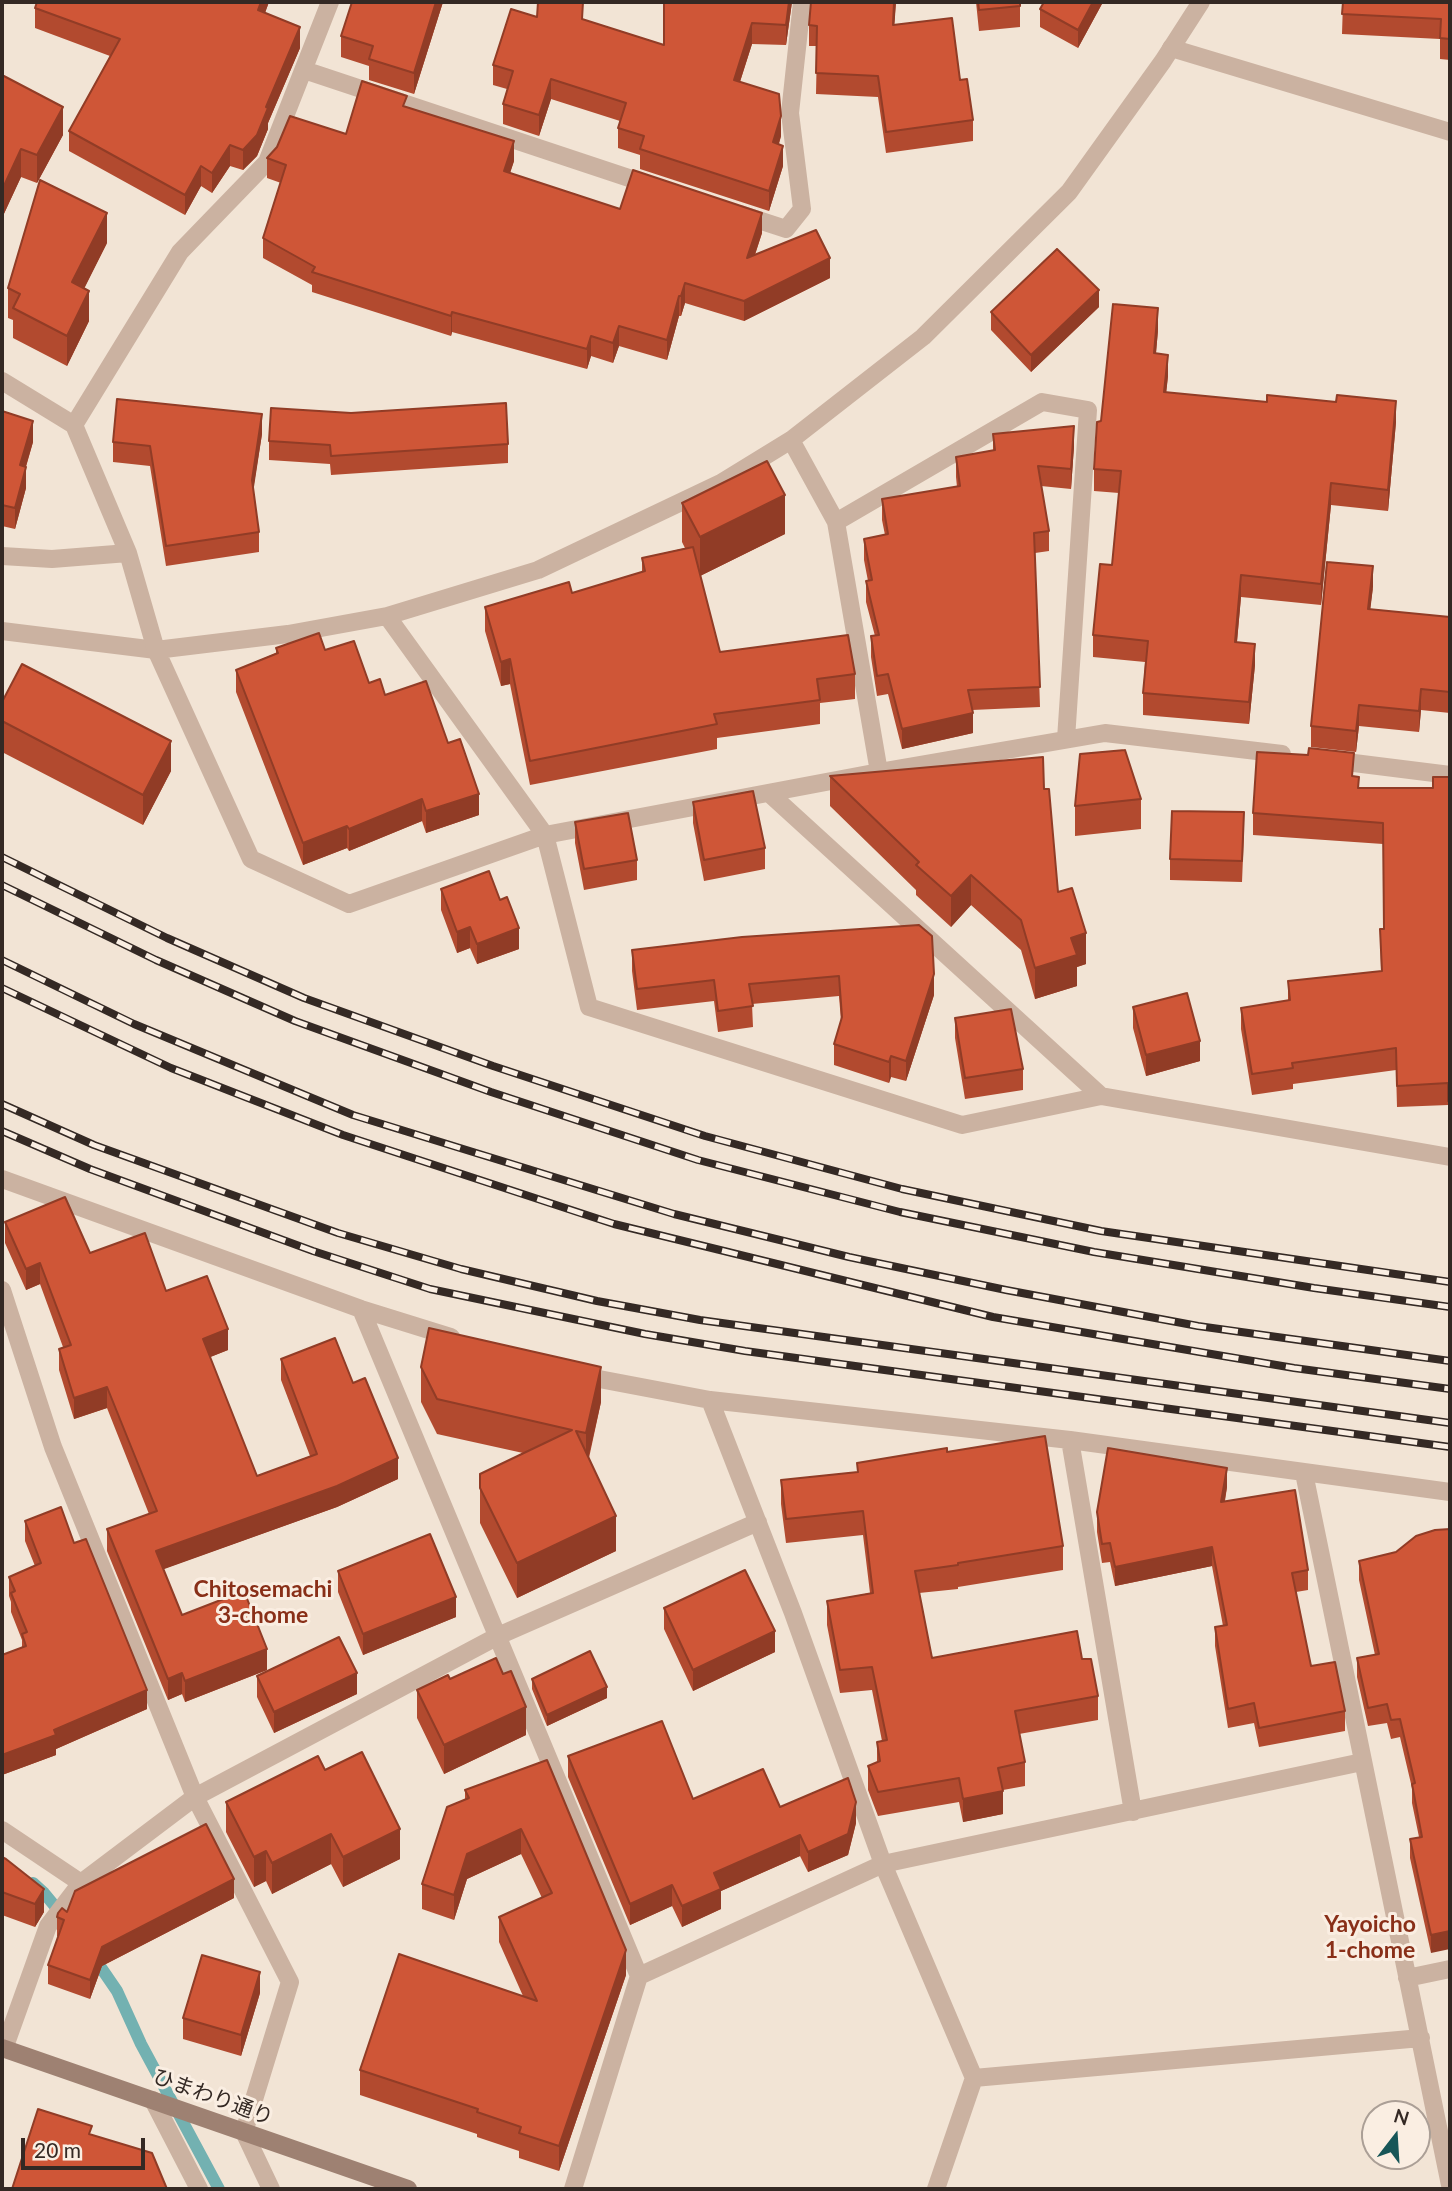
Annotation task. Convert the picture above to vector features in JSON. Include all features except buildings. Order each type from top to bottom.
[{"type":"street","points":[[74,425],[180,252],[267,162],[331,2]]},
{"type":"street","points":[[721,208],[786,229],[802,209],[790,113],[802,2]]},
{"type":"street","points":[[2,631],[156,650],[288,634],[387,616],[538,570],[721,483],[790,440],[923,337],[1069,192],[1201,2]]},
{"type":"street","points":[[1171,48],[1450,132]]},
{"type":"street","points":[[304,70],[669,191]]},
{"type":"street","points":[[2,381],[74,425],[128,553],[156,650],[251,859],[349,904],[545,835],[879,772],[1105,733],[1450,775]]},
{"type":"street","points":[[836,522],[1042,402],[1088,410],[1066,739]]},
{"type":"street","points":[[790,440],[836,522],[879,772]]},
{"type":"street","points":[[2,556],[52,559],[128,553]]},
{"type":"street","points":[[387,616],[545,835],[589,1007],[962,1125],[1101,1096],[1450,1157]]},
{"type":"street","points":[[769,793],[1101,1096]]},
{"type":"street","points":[[2,1179],[361,1309],[463,1341]]},
{"type":"street","points":[[2,1290],[53,1447],[195,1797],[290,1982],[244,2132],[271,2189]]},
{"type":"street","points":[[361,1309],[639,1976],[573,2189]]},
{"type":"street","points":[[564,1373],[710,1400],[1070,1440],[1450,1492]]},
{"type":"street","points":[[710,1400],[793,1613],[883,1864],[974,2078],[936,2189]]},
{"type":"street","points":[[1070,1440],[1133,1812]]},
{"type":"street","points":[[1304,1473],[1450,2185]]},
{"type":"street","points":[[3,2048],[48,1926],[81,1883],[195,1797],[498,1636],[758,1522]]},
{"type":"street","points":[[639,1976],[883,1864],[1362,1762]]},
{"type":"street","points":[[2,1830],[81,1883]]},
{"type":"street","points":[[1407,1978],[1450,1969]]},
{"type":"street","points":[[974,2078],[1421,2038]]},
{"type":"street","name":"ひまわり通り","points":[[3,2048],[408,2189]]},
{"type":"street","points":[[153,2100],[199,2189]]},
{"type":"waterway","points":[[33,1883],[63,1916]]},
{"type":"waterway","points":[[93,1956],[117,1991],[141,2044],[219,2189]]},
{"type":"railway","points":[[2,857],[167,938],[304,998],[493,1066],[705,1136],[902,1189],[1101,1231],[1450,1282]]},
{"type":"railway","points":[[2,885],[156,960],[295,1021],[491,1092],[698,1160],[900,1212],[1094,1252],[1450,1307]]},
{"type":"railway","points":[[2,960],[134,1024],[353,1115],[674,1214],[849,1257],[1006,1290],[1198,1326],[1450,1361]]},
{"type":"railway","points":[[2,988],[171,1068],[343,1135],[614,1224],[993,1317],[1294,1368],[1450,1389]]},
{"type":"railway","points":[[2,1104],[94,1145],[338,1233],[461,1269],[597,1301],[700,1320],[1450,1423]]},
{"type":"railway","points":[[2,1131],[90,1169],[313,1251],[430,1289],[645,1334],[745,1351],[1450,1447]]},
{"type":"district","name":"Chitosemachi 3-chome","points":[[263,1603]]},
{"type":"district","name":"Yayoicho 1-chome","points":[[1370,1938]]}]
